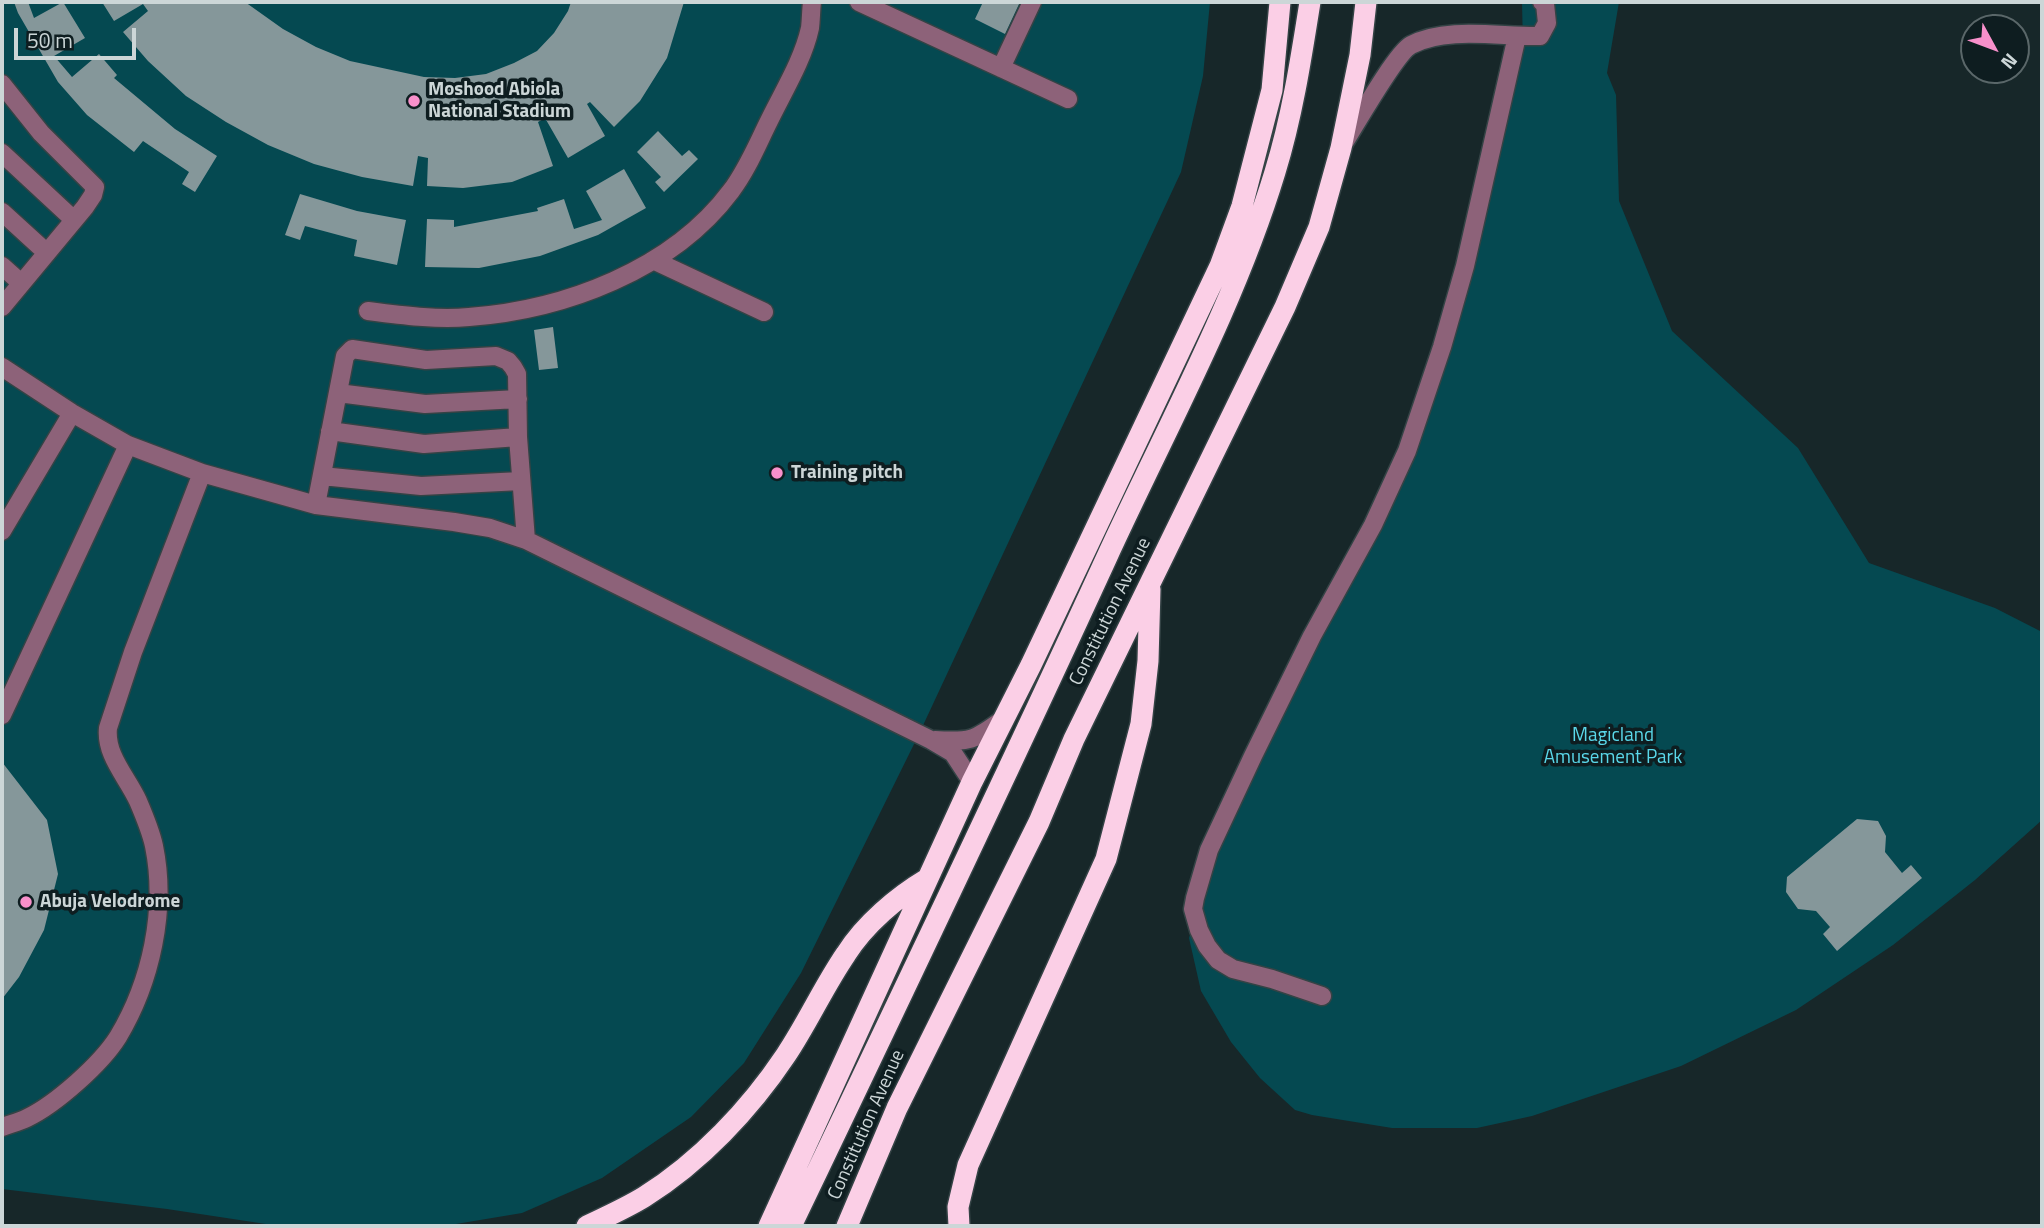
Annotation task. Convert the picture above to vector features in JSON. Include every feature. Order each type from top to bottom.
[{"type":"highway","points":[[769,1226],[936,859],[1220,265],[1242,206],[1272,90],[1280,2]]},
{"type":"highway","name":"Constitution Avenue","points":[[790,1226],[963,869],[1246,256],[1276,171],[1297,86],[1310,2]]},
{"type":"highway","name":"Constitution Avenue","points":[[847,1226],[897,1108],[1039,822],[1074,739],[1285,307],[1319,227],[1341,149],[1360,55],[1366,2]]},
{"type":"highway","points":[[959,1226],[958,1207],[968,1165],[1107,859],[1142,724],[1151,582]]},
{"type":"highway","points":[[587,1226],[645,1197],[700,1153],[726,1127],[788,1052],[846,952],[861,934],[907,891],[927,879]]},
{"type":"lane","points":[[368,311],[423,318],[505,313],[583,292],[653,261],[677,245],[732,191],[747,165],[793,72],[810,29],[812,2]]},
{"type":"lane","points":[[859,2],[1068,99]]},
{"type":"lane","points":[[1001,68],[1032,2]]},
{"type":"lane","points":[[1341,149],[1392,68],[1410,45],[1445,34],[1540,36],[1547,23],[1545,4],[1542,2]]},
{"type":"lane","points":[[1322,996],[1233,969],[1218,960],[1199,930],[1193,909],[1195,898],[1209,850],[1253,756],[1312,636],[1373,525],[1406,451],[1442,347],[1465,266],[1517,36]]},
{"type":"lane","points":[[2,84],[40,133],[95,187],[93,195],[74,220],[2,307]]},
{"type":"lane","points":[[2,153],[74,220]]},
{"type":"lane","points":[[2,212],[47,253]]},
{"type":"lane","points":[[653,261],[764,312]]},
{"type":"lane","points":[[2,265],[21,283]]},
{"type":"lane","points":[[316,505],[345,356],[352,349],[426,360],[496,356],[508,361],[517,374],[526,540]]},
{"type":"lane","points":[[2,367],[72,414],[128,445],[202,473],[316,505],[466,524],[490,528],[526,540],[932,740],[953,753],[969,789]]},
{"type":"lane","points":[[338,393],[425,404],[518,399]]},
{"type":"lane","points":[[2,531],[72,414]]},
{"type":"lane","points":[[330,431],[424,444],[519,437]]},
{"type":"lane","points":[[2,715],[128,445]]},
{"type":"lane","points":[[2,1127],[28,1118],[76,1084],[117,1038],[140,993],[153,941],[159,896],[155,858],[138,801],[107,740],[108,728],[133,652],[202,473]]},
{"type":"lane","points":[[321,475],[421,486],[522,481]]},
{"type":"lane","points":[[932,740],[978,738],[1005,718]]},
{"type":"green space","points":[[2,2],[1210,2],[1203,76],[1181,172],[919,734],[801,973],[744,1063],[691,1117],[602,1178],[522,1213],[444,1226],[279,1226],[2,1189]]},
{"type":"green space","name":"Magicland Amusement Park","points":[[1522,2],[1619,2],[1607,73],[1616,95],[1619,201],[1672,331],[1798,448],[1869,563],[1995,608],[2042,632],[2042,820],[1975,880],[1893,945],[1796,1010],[1681,1066],[1532,1116],[1477,1128],[1392,1128],[1295,1110],[1260,1078],[1231,1042],[1201,991],[1189,938],[1215,847],[1456,328],[1523,46]]},
{"type":"building","points":[[14,2],[28,2],[34,18],[63,2],[85,38],[54,56],[72,77],[99,54],[117,75],[114,78],[175,129],[217,156],[195,192],[182,184],[189,172],[143,141],[134,152],[87,115],[58,82]]},
{"type":"building","points":[[102,2],[245,2],[283,29],[350,61],[424,77],[455,78],[486,74],[537,51],[554,33],[571,2],[684,2],[667,58],[640,101],[614,127],[590,102],[587,104],[605,136],[568,158],[545,118],[538,122],[553,166],[512,182],[463,188],[427,186],[428,158],[418,156],[413,186],[362,177],[314,164],[268,145],[186,96],[148,61],[123,32],[148,11],[143,4],[114,21]]},
{"type":"building","points":[[983,2],[1020,2],[1005,34],[975,19]]},
{"type":"building","points":[[658,131],[682,156],[689,150],[698,159],[664,192],[655,182],[661,177],[637,152]]},
{"type":"building","points":[[624,169],[646,208],[598,235],[540,256],[479,268],[425,267],[427,219],[454,220],[454,227],[538,211],[537,208],[564,199],[574,229],[602,220],[586,191]]},
{"type":"building","points":[[300,194],[357,211],[406,220],[397,265],[354,256],[357,240],[305,226],[300,240],[285,235]]},
{"type":"building","points":[[553,327],[558,368],[539,370],[534,330]]},
{"type":"building","name":"Abuja Velodrome","points":[[2,762],[47,820],[58,874],[44,930],[19,977],[2,999]]},
{"type":"building","points":[[1857,819],[1878,821],[1886,836],[1885,852],[1902,873],[1911,865],[1922,878],[1837,951],[1823,934],[1830,927],[1816,911],[1798,909],[1786,892],[1787,877]]},
{"type":"place","name":"Moshood Abiola National Stadium","points":[[414,101]]},
{"type":"place","name":"Training pitch","points":[[777,473]]},
{"type":"place","name":"Abuja Velodrome","points":[[26,902]]}]
